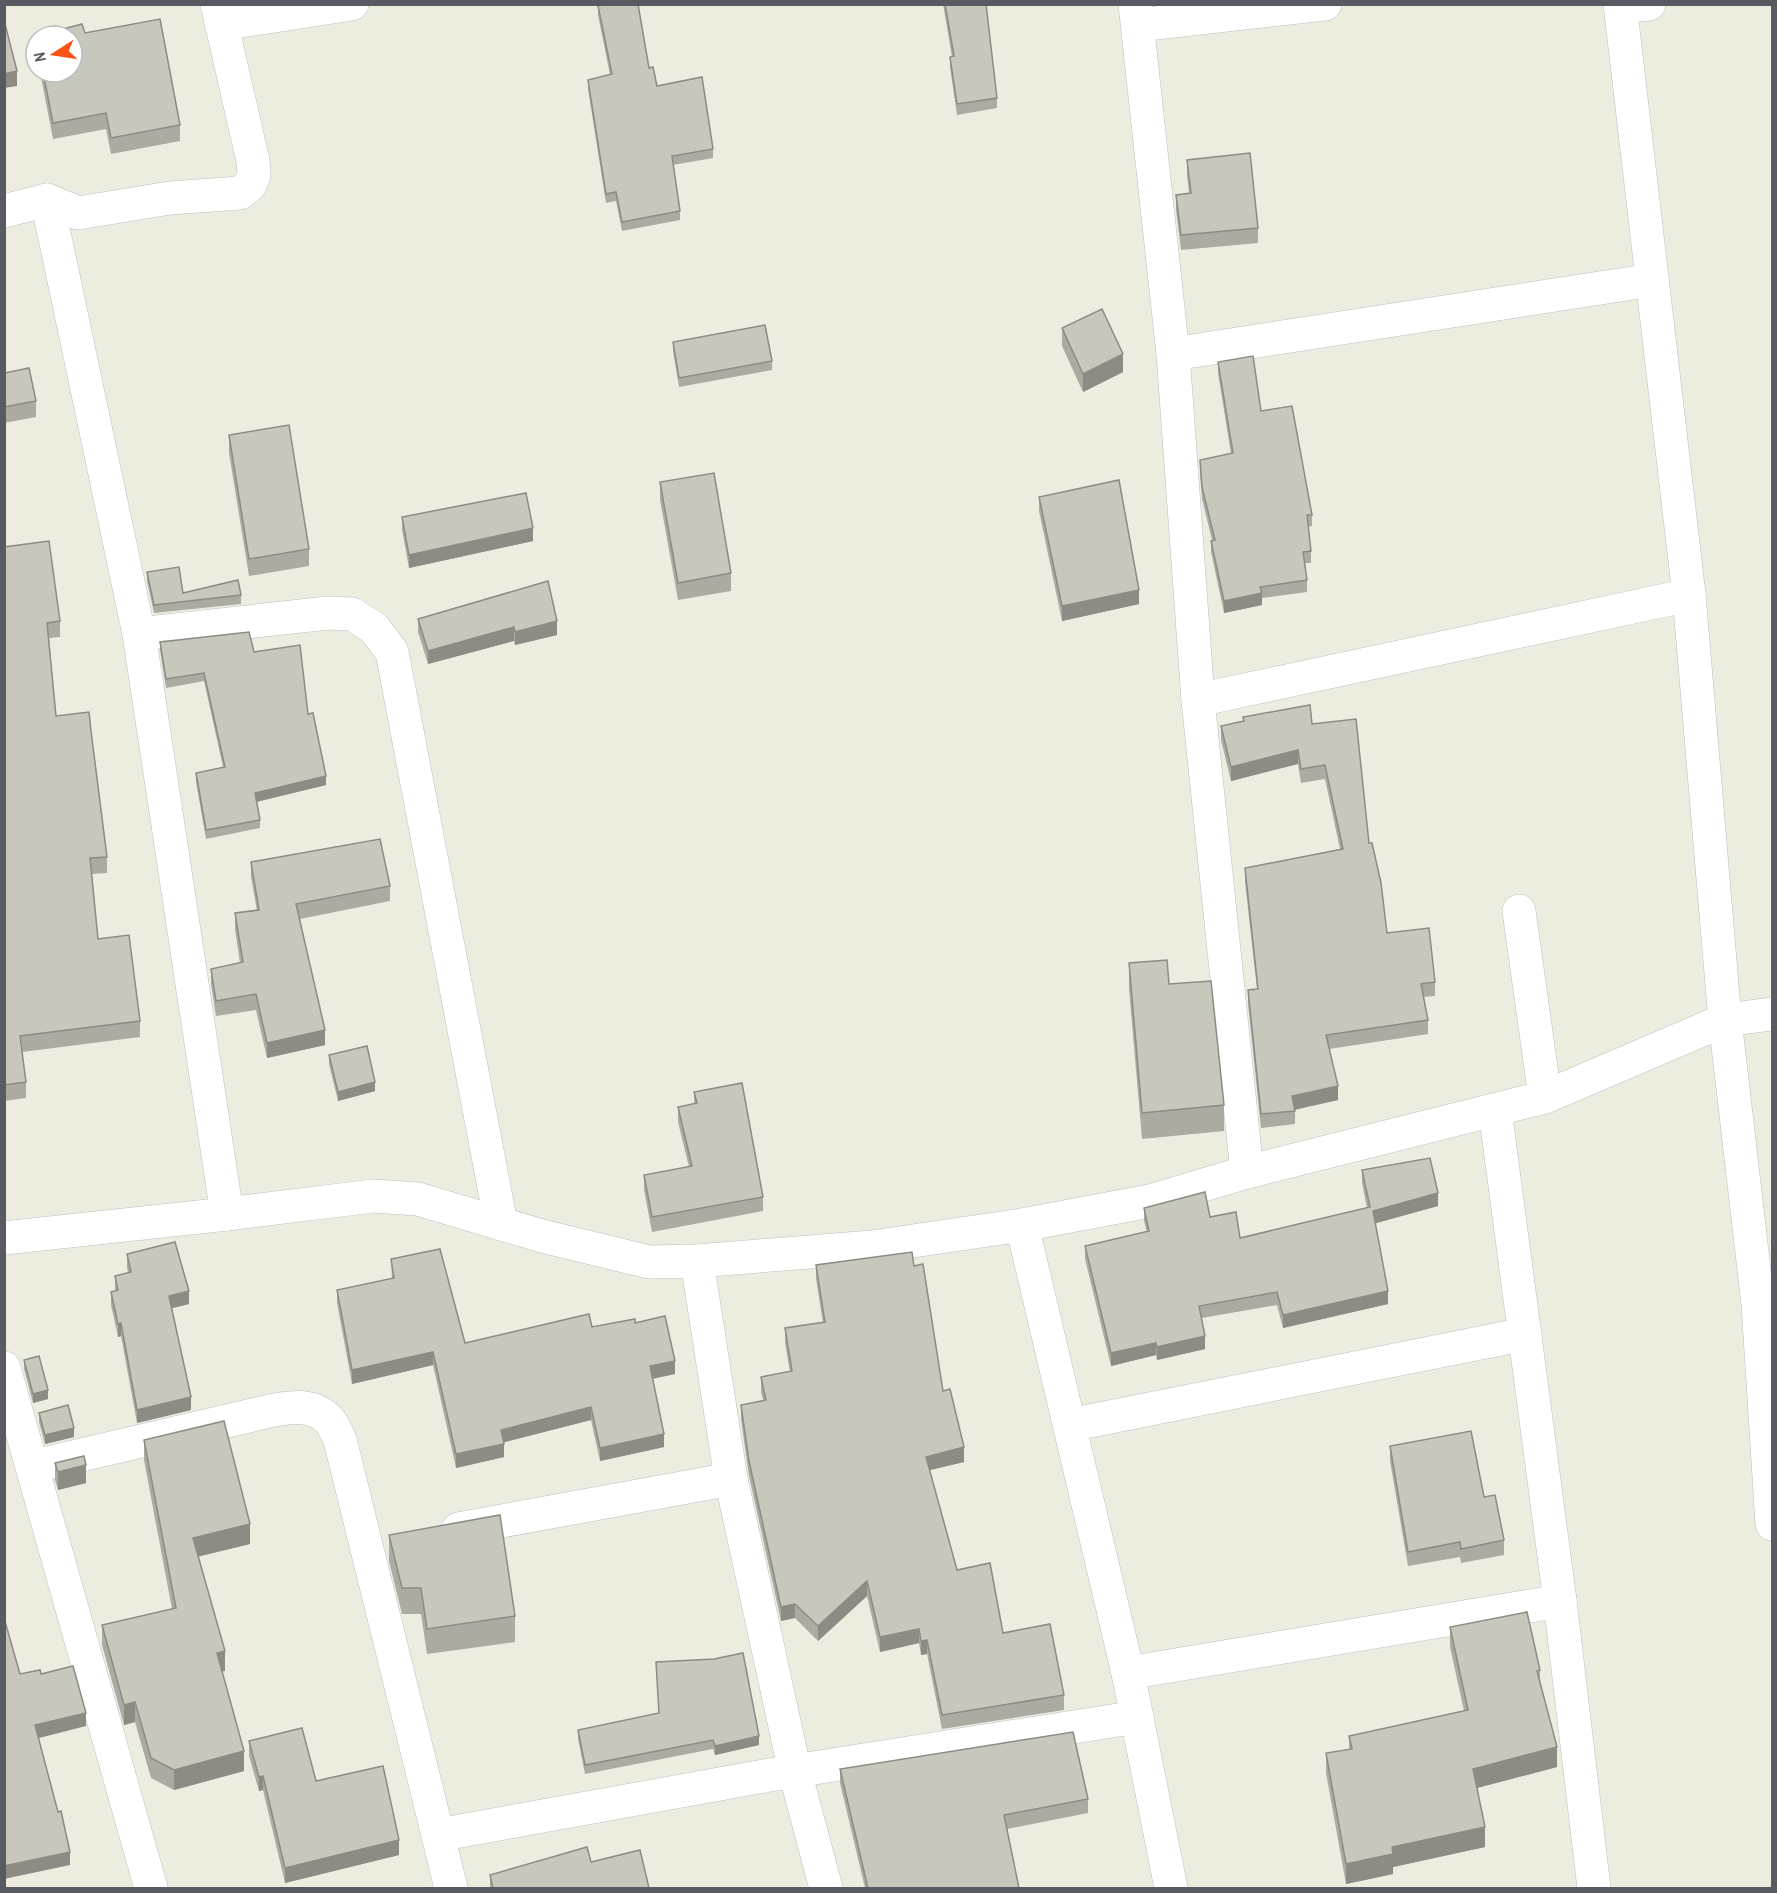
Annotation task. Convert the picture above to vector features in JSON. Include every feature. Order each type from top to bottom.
[{"type":"street","points":[[4,211],[47,200],[78,213],[170,198],[240,193],[250,185],[254,175],[253,161],[219,14],[352,4]]},
{"type":"street","points":[[1247,1172],[1198,700],[1173,354],[1136,15],[1325,4]]},
{"type":"street","points":[[1630,5],[1652,280],[1689,595],[1725,1020],[1765,1303],[1773,1524]]},
{"type":"street","points":[[47,200],[139,634],[227,1214]]},
{"type":"street","points":[[1173,354],[1652,280]]},
{"type":"street","points":[[1198,700],[1689,595]]},
{"type":"street","points":[[139,634],[328,613],[352,614],[374,628],[392,652],[501,1224]]},
{"type":"street","points":[[1519,911],[1545,1097]]},
{"type":"street","points":[[4,1238],[372,1196],[418,1199],[542,1236],[649,1262],[697,1261],[872,1247],[1022,1225],[1150,1201],[1247,1172],[1545,1097],[1725,1020],[1773,1014]]},
{"type":"street","points":[[1495,1110],[1560,1601],[1593,1888]]},
{"type":"street","points":[[1022,1225],[1128,1673],[1172,1888]]},
{"type":"street","points":[[697,1261],[731,1479],[795,1772],[826,1888]]},
{"type":"street","points":[[1070,1425],[1525,1334]]},
{"type":"street","points":[[4,1368],[34,1466],[151,1888]]},
{"type":"street","points":[[34,1466],[274,1410],[293,1407],[310,1408],[329,1419],[340,1440],[379,1544],[438,1835],[451,1888]]},
{"type":"street","points":[[426,1535],[731,1479]]},
{"type":"street","points":[[1128,1673],[1560,1601]]},
{"type":"street","points":[[438,1835],[795,1772],[1137,1717]]},
{"type":"building","points":[[638,4],[649,68],[653,67],[657,86],[702,77],[713,149],[672,156],[680,211],[622,222],[616,192],[606,194],[588,80],[612,74],[598,6]]},
{"type":"building","points":[[945,4],[986,4],[997,98],[957,104],[950,57],[954,56]]},
{"type":"building","points":[[160,19],[180,125],[111,138],[106,113],[53,123],[45,84],[84,84],[84,30],[85,33]]},
{"type":"building","points":[[4,20],[17,71],[4,74]]},
{"type":"building","points":[[1250,153],[1258,228],[1181,235],[1176,195],[1191,193],[1187,160]]},
{"type":"building","points":[[1102,309],[1123,354],[1083,374],[1062,328]]},
{"type":"building","points":[[765,325],[772,361],[679,378],[673,342]]},
{"type":"building","points":[[1253,356],[1261,411],[1292,406],[1312,515],[1307,515],[1311,551],[1303,552],[1307,580],[1260,587],[1262,593],[1224,601],[1211,541],[1215,540],[1202,487],[1200,460],[1233,453],[1218,362]]},
{"type":"building","points":[[29,368],[36,401],[4,407],[4,373]]},
{"type":"building","points":[[289,425],[309,549],[249,559],[229,435]]},
{"type":"building","points":[[714,473],[731,573],[678,583],[660,482]]},
{"type":"building","points":[[1119,480],[1139,590],[1062,606],[1039,497]]},
{"type":"building","points":[[526,493],[533,528],[409,555],[402,517]]},
{"type":"building","points":[[49,541],[60,621],[47,623],[56,716],[89,712],[107,857],[90,858],[98,939],[129,935],[140,1021],[20,1036],[26,1082],[4,1085],[4,547]]},
{"type":"building","points":[[179,567],[183,593],[238,580],[241,595],[154,605],[147,572]]},
{"type":"building","points":[[548,581],[557,621],[515,632],[514,627],[428,651],[418,619]]},
{"type":"building","points":[[249,632],[254,652],[300,645],[308,714],[313,713],[326,776],[255,793],[260,820],[206,830],[196,773],[225,767],[204,673],[166,679],[160,642]]},
{"type":"building","points":[[1310,705],[1312,724],[1356,719],[1369,843],[1372,843],[1381,883],[1387,933],[1429,928],[1435,982],[1421,984],[1428,1020],[1326,1035],[1338,1086],[1292,1096],[1295,1111],[1261,1114],[1248,990],[1258,989],[1245,868],[1343,849],[1325,765],[1301,769],[1298,750],[1231,767],[1221,726],[1244,721],[1243,717]]},
{"type":"building","points":[[380,839],[390,886],[296,904],[325,1030],[267,1043],[256,994],[216,1001],[211,969],[243,962],[235,913],[259,910],[251,862]]},
{"type":"building","points":[[1167,960],[1169,984],[1211,981],[1224,1105],[1142,1113],[1129,963]]},
{"type":"building","points":[[367,1046],[375,1082],[338,1092],[329,1055]]},
{"type":"building","points":[[742,1083],[763,1197],[652,1217],[644,1175],[692,1166],[678,1107],[697,1103],[694,1092]]},
{"type":"building","points":[[1430,1158],[1438,1193],[1373,1211],[1388,1291],[1283,1315],[1277,1292],[1199,1306],[1205,1336],[1157,1347],[1156,1343],[1111,1353],[1085,1246],[1149,1231],[1144,1208],[1205,1192],[1210,1217],[1236,1212],[1240,1238],[1370,1207],[1362,1170]]},
{"type":"building","points":[[175,1242],[189,1291],[169,1296],[191,1397],[137,1410],[121,1323],[118,1324],[111,1292],[118,1290],[115,1276],[131,1272],[127,1254]]},
{"type":"building","points":[[440,1249],[465,1343],[589,1314],[592,1327],[635,1319],[635,1323],[665,1316],[675,1361],[650,1366],[664,1434],[600,1448],[591,1407],[501,1430],[504,1444],[456,1454],[433,1352],[352,1370],[337,1290],[394,1278],[391,1259]]},
{"type":"building","points":[[912,1252],[914,1266],[923,1264],[943,1391],[950,1389],[964,1447],[926,1457],[957,1570],[990,1563],[1003,1633],[1050,1624],[1064,1695],[942,1715],[927,1640],[921,1641],[919,1629],[880,1637],[867,1581],[818,1626],[795,1604],[781,1607],[749,1461],[741,1405],[766,1400],[761,1377],[792,1371],[785,1328],[825,1322],[816,1265]]},
{"type":"building","points":[[39,1356],[48,1390],[33,1394],[24,1360]]},
{"type":"building","points":[[68,1405],[74,1428],[45,1435],[39,1413]]},
{"type":"building","points":[[224,1421],[250,1524],[193,1538],[225,1651],[217,1653],[244,1751],[174,1770],[151,1758],[135,1702],[124,1705],[102,1625],[176,1608],[144,1440]]},
{"type":"building","points":[[1471,1431],[1484,1497],[1495,1495],[1504,1540],[1461,1549],[1460,1542],[1408,1552],[1390,1446]]},
{"type":"building","points":[[84,1456],[86,1465],[58,1472],[55,1463]]},
{"type":"building","points":[[500,1515],[515,1616],[427,1629],[421,1588],[402,1588],[389,1535]]},
{"type":"building","points":[[1527,1612],[1540,1670],[1537,1671],[1557,1747],[1473,1769],[1485,1827],[1392,1847],[1393,1854],[1346,1864],[1326,1753],[1352,1749],[1349,1736],[1468,1710],[1450,1627]]},
{"type":"building","points":[[4,1618],[20,1674],[40,1670],[41,1674],[73,1666],[86,1713],[35,1725],[58,1812],[61,1811],[70,1852],[4,1866]]},
{"type":"building","points":[[743,1653],[759,1736],[715,1746],[713,1740],[585,1765],[578,1730],[659,1713],[656,1662],[714,1659]]},
{"type":"building","points":[[302,1728],[316,1781],[383,1766],[399,1840],[285,1868],[263,1776],[259,1777],[249,1741]]},
{"type":"building","points":[[1073,1732],[1088,1799],[1004,1815],[1019,1888],[868,1888],[840,1769]]},
{"type":"building","points":[[587,1847],[591,1862],[640,1850],[649,1888],[493,1888],[490,1875]]}]
